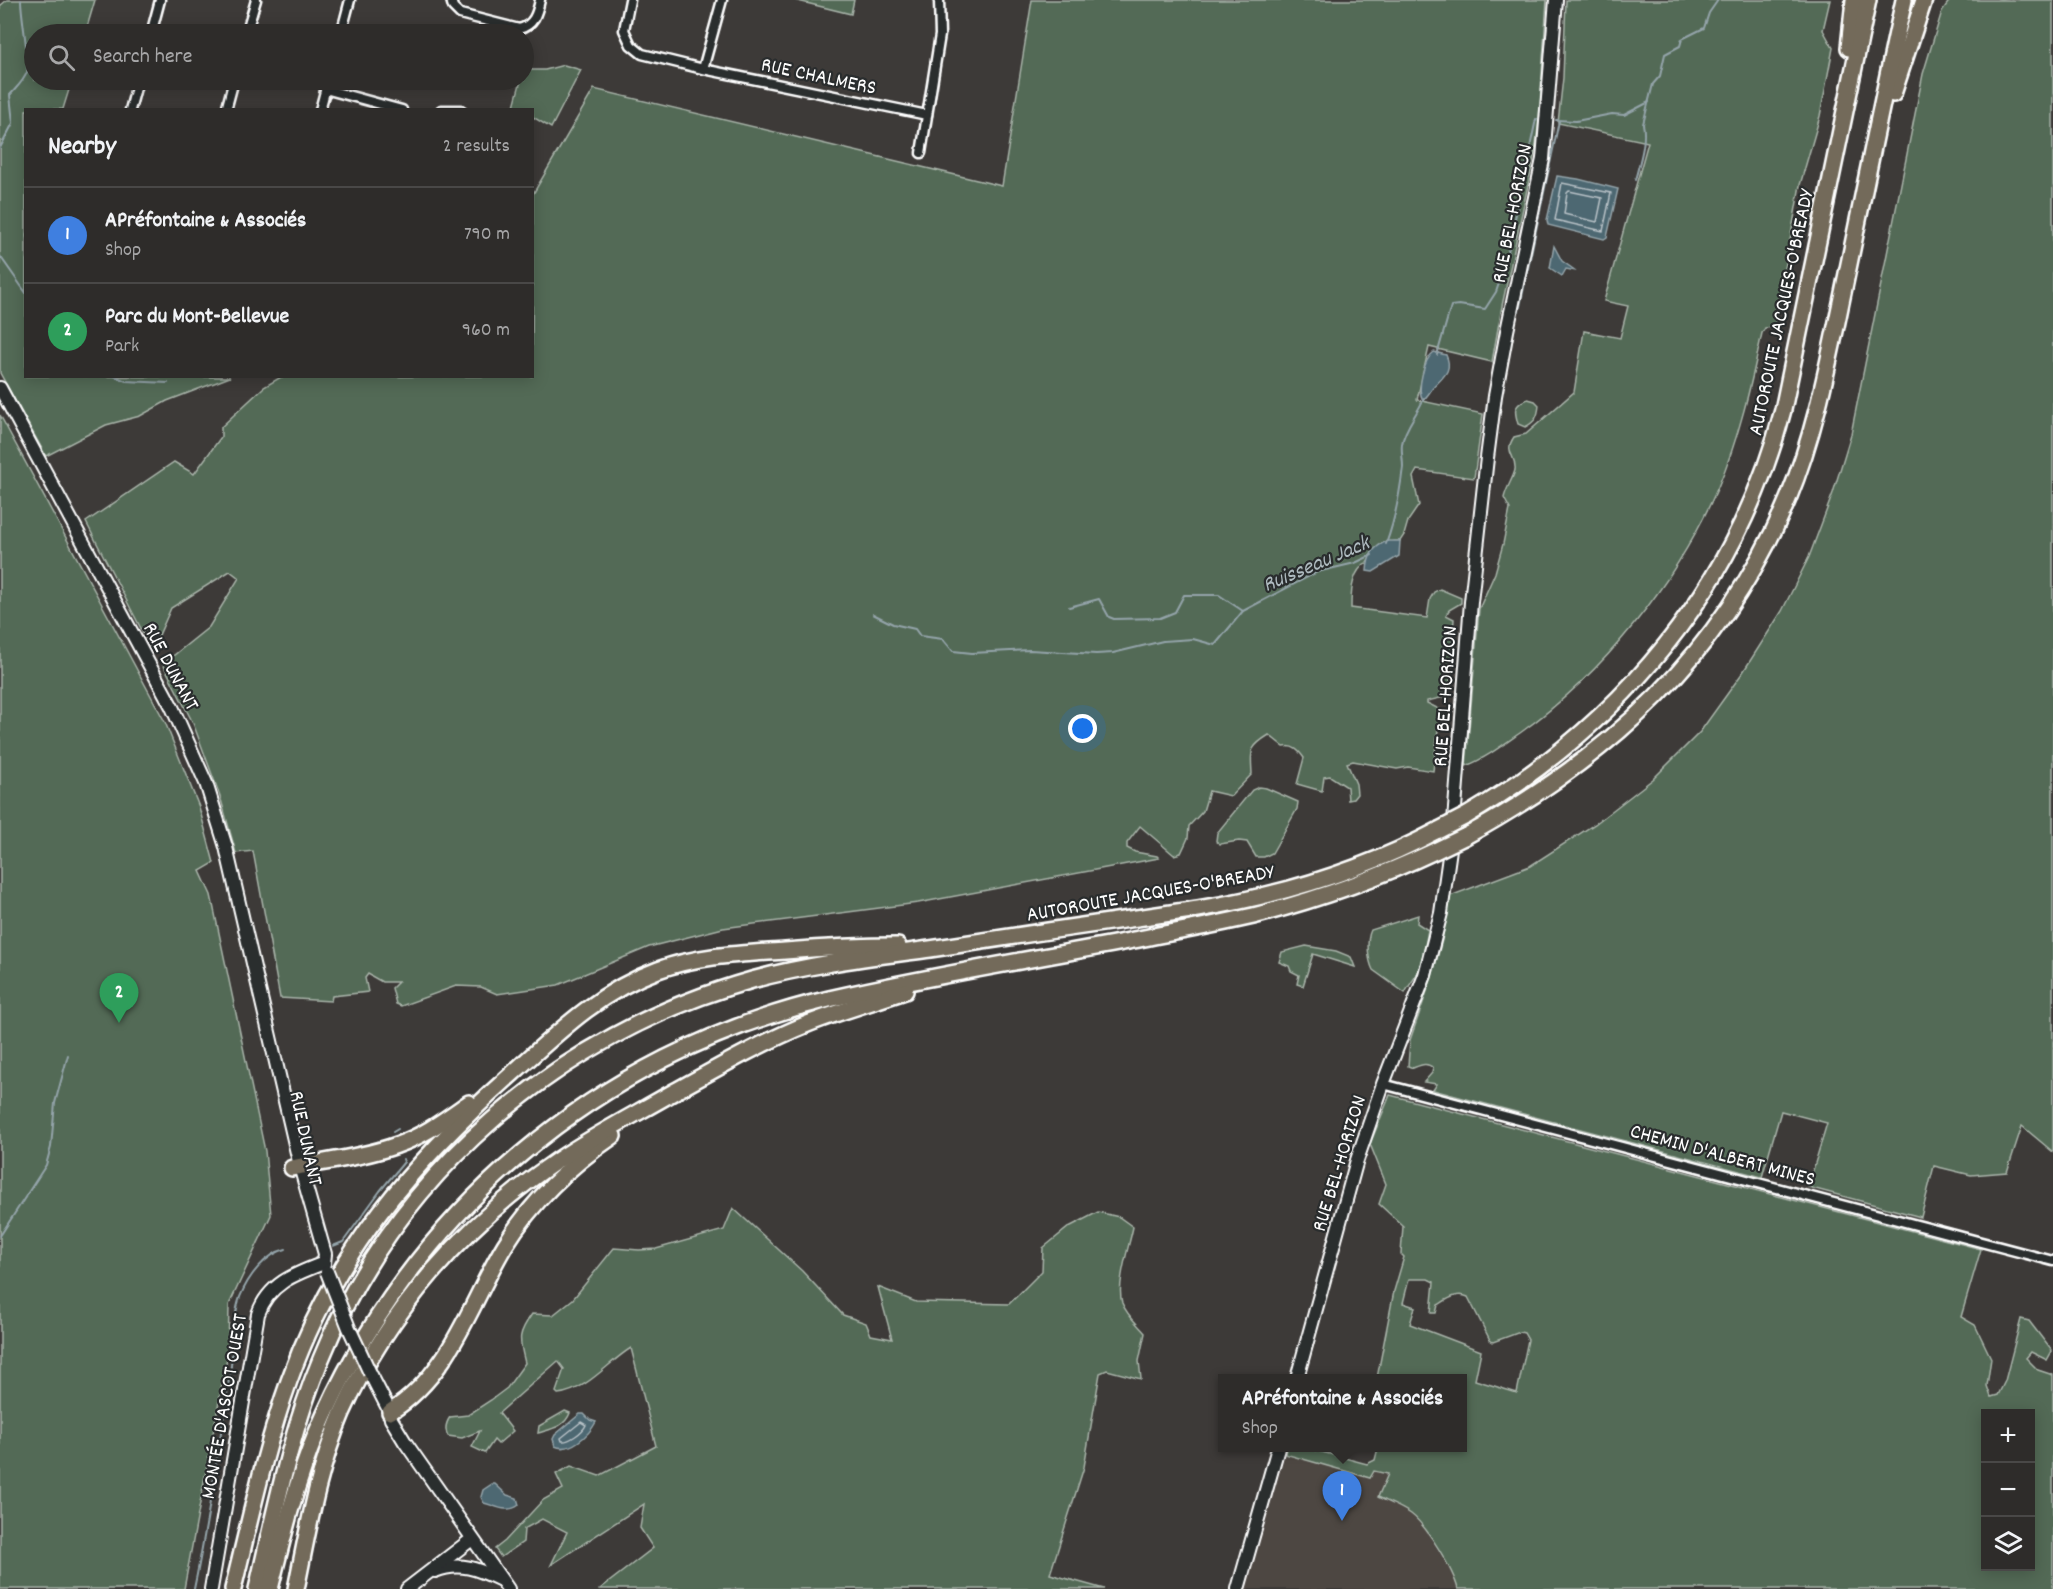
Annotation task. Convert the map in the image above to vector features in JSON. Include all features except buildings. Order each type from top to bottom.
[{"type":"highway","points":[[1837,148],[1854,0]]},
{"type":"highway","name":"AUTOROUTE JACQUES-O'BREADY","points":[[257,1589],[298,1422],[333,1330],[364,1273],[390,1233],[429,1183],[474,1137],[516,1100],[568,1062],[622,1030],[683,1003],[746,982],[795,970],[1198,909],[1263,896],[1351,869],[1403,848],[1439,830],[1511,788],[1578,737],[1615,703],[1653,662],[1703,594],[1725,558],[1755,494],[1779,425],[1793,365],[1868,0]]},
{"type":"highway","name":"AUTOROUTE JACQUES-O'BREADY","points":[[270,1589],[289,1514],[306,1461],[327,1409],[351,1360],[380,1312],[417,1261],[458,1213],[498,1173],[546,1132],[591,1100],[646,1068],[697,1043],[749,1022],[803,1006],[1261,914],[1350,887],[1464,837],[1521,804],[1595,752],[1627,725],[1685,666],[1711,633],[1739,592],[1782,511],[1809,439],[1826,371],[1904,0]]},
{"type":"highway","points":[[1866,180],[1924,0]]},
{"type":"highway","points":[[232,1589],[284,1397],[302,1347],[330,1289],[362,1237],[400,1185],[444,1136],[504,1080],[594,1003],[630,982],[672,966],[732,954],[860,946],[955,945]]},
{"type":"highway","points":[[296,1589],[322,1472],[339,1422],[369,1362],[417,1291],[502,1202],[587,1141],[762,1045],[809,1023],[956,974]]},
{"type":"highway","points":[[390,1412],[417,1392],[440,1364],[507,1243],[529,1210],[589,1154],[699,1079]]},
{"type":"highway","points":[[296,1167],[377,1151],[407,1141],[431,1129],[504,1080]]},
{"type":"street","points":[[154,24],[160,0]]},
{"type":"street","points":[[249,24],[256,0]]},
{"type":"street","points":[[344,24],[350,0]]},
{"type":"street","points":[[451,0],[453,7],[460,14],[499,24]]},
{"type":"street","points":[[529,24],[534,20],[540,0]]},
{"type":"street","name":"RUE CHALMERS","points":[[630,0],[624,30],[637,51],[663,60],[703,69],[927,115]]},
{"type":"street","points":[[703,69],[722,0]]},
{"type":"street","points":[[921,153],[940,35],[939,0]]},
{"type":"street","name":"RUE BEL-HORIZON","points":[[1299,1374],[1357,1160],[1383,1084],[1425,975],[1441,913],[1454,821],[1471,602],[1487,458],[1507,331],[1543,159],[1556,0]]},
{"type":"street","points":[[131,108],[135,90]]},
{"type":"street","points":[[227,108],[231,90]]},
{"type":"street","points":[[320,108],[325,90]]},
{"type":"street","points":[[329,90],[395,108]]},
{"type":"street","name":"RUE DUNANT","points":[[0,388],[154,673],[194,753],[212,799],[226,847],[296,1167],[325,1254],[325,1268],[349,1328],[390,1412],[391,1419],[505,1585]]},
{"type":"street","name":"CHEMIN D'ALBERT MINES","points":[[1383,1084],[2053,1261]]},
{"type":"street","name":"MONTÉE D'ASCOT OUEST","points":[[211,1589],[258,1314],[265,1299],[278,1285],[295,1274],[325,1268]]},
{"type":"street","points":[[1238,1589],[1277,1452]]},
{"type":"street","points":[[407,1589],[472,1539]]},
{"type":"street","points":[[425,1575],[442,1568],[460,1566],[473,1568],[505,1585]]},
{"type":"shaded area","points":[[1285,1454],[1370,1477],[1374,1471],[1389,1475],[1378,1497],[1412,1514],[1424,1528],[1455,1577],[1458,1589],[1246,1589]]},
{"type":"green space","points":[[7,0],[95,0],[88,24],[24,24],[24,90],[69,90],[63,108],[24,108],[24,378],[227,378],[167,401],[140,416],[106,425],[46,456],[0,373],[0,6]]},
{"type":"green space","points":[[794,0],[854,0],[851,14]]},
{"type":"green space","points":[[1032,0],[1547,0],[1535,152],[1492,362],[1429,347],[1417,400],[1483,414],[1474,478],[1417,470],[1413,477],[1419,505],[1408,521],[1404,535],[1400,541],[1390,542],[1378,548],[1367,563],[1358,570],[1352,586],[1351,608],[1427,618],[1430,599],[1434,592],[1440,589],[1461,598],[1461,603],[1449,610],[1446,615],[1454,619],[1449,696],[1427,701],[1441,710],[1445,716],[1439,721],[1433,771],[1408,767],[1397,769],[1353,761],[1347,763],[1356,784],[1357,794],[1353,799],[1348,800],[1347,787],[1330,776],[1324,777],[1322,791],[1297,784],[1304,758],[1296,749],[1284,747],[1269,735],[1254,747],[1251,755],[1252,774],[1231,796],[1209,791],[1203,811],[1189,826],[1188,838],[1181,853],[1174,855],[1140,826],[1127,843],[1127,848],[1159,858],[918,903],[723,928],[649,947],[558,985],[497,994],[481,987],[456,986],[401,1006],[396,1004],[392,988],[398,982],[382,982],[368,974],[365,978],[368,992],[332,996],[331,1001],[280,998],[253,851],[236,853],[220,796],[193,723],[163,664],[209,627],[239,578],[230,571],[171,608],[159,635],[150,646],[86,522],[174,462],[194,474],[221,437],[221,427],[264,387],[279,378],[534,378],[534,192],[594,89],[1002,186]]},
{"type":"green space","points":[[1566,0],[1830,0],[1823,30],[1833,48],[1820,116],[1800,185],[1775,324],[1773,327],[1765,328],[1762,333],[1749,392],[1732,450],[1701,522],[1682,557],[1659,590],[1609,654],[1551,709],[1501,747],[1466,766],[1479,609],[1495,573],[1510,509],[1504,498],[1515,470],[1510,451],[1511,442],[1514,437],[1526,434],[1574,392],[1584,331],[1620,338],[1628,306],[1604,301],[1648,142],[1558,123],[1563,78]]},
{"type":"green space","points":[[1950,0],[2053,0],[2053,1152],[2022,1126],[2007,1172],[1971,1175],[1934,1166],[1921,1217],[1808,1187],[1827,1123],[1781,1111],[1762,1177],[1433,1090],[1437,1084],[1424,1082],[1432,1073],[1431,1066],[1421,1065],[1413,1068],[1408,1066],[1410,1040],[1432,977],[1450,896],[1530,866],[1595,824],[1653,779],[1700,732],[1743,672],[1782,611],[1809,557],[1833,493],[1851,434],[1923,74],[1942,11]]},
{"type":"green space","points":[[564,65],[581,70],[551,128],[534,118],[534,108],[514,106],[518,90],[534,90],[534,70],[545,70]]},
{"type":"green space","points":[[1528,399],[1539,405],[1535,419],[1525,427],[1518,424],[1515,412],[1520,403]]},
{"type":"green space","points":[[0,415],[165,722],[199,807],[214,863],[200,871],[211,895],[265,1151],[271,1215],[229,1305],[228,1353],[184,1589],[0,1589]]},
{"type":"green space","points":[[1259,787],[1298,802],[1297,809],[1272,853],[1264,857],[1256,857],[1247,842],[1220,844],[1216,841],[1217,833],[1252,790]]},
{"type":"green space","points":[[1418,915],[1417,923],[1428,930],[1420,966],[1405,993],[1373,970],[1368,939],[1371,930]]},
{"type":"green space","points":[[1306,946],[1336,951],[1351,957],[1355,967],[1313,954],[1303,986],[1297,984],[1299,975],[1291,971],[1289,966],[1279,962],[1282,952]]},
{"type":"green space","points":[[1390,1095],[1981,1249],[1961,1317],[1975,1325],[1991,1358],[1987,1386],[1991,1397],[1998,1395],[2005,1381],[2021,1319],[2029,1321],[2052,1351],[2047,1360],[2031,1352],[2026,1358],[2038,1370],[2053,1375],[2053,1589],[1458,1589],[1439,1549],[1424,1528],[1407,1511],[1378,1497],[1388,1474],[1374,1471],[1370,1478],[1285,1454],[1285,1452],[1322,1452],[1367,1464],[1375,1460],[1377,1452],[1467,1452],[1467,1374],[1378,1374],[1394,1291],[1404,1257],[1401,1254],[1403,1226],[1379,1204],[1386,1184],[1370,1144]],"holes":[[[1409,1279],[1428,1279],[1434,1282],[1431,1313],[1436,1313],[1438,1305],[1449,1299],[1464,1296],[1468,1297],[1493,1342],[1520,1332],[1524,1333],[1528,1340],[1517,1393],[1475,1380],[1481,1351],[1410,1324],[1415,1307],[1403,1303]]]},
{"type":"green space","points":[[733,1208],[802,1271],[843,1315],[866,1323],[871,1335],[892,1339],[878,1287],[916,1302],[1009,1304],[1042,1271],[1043,1248],[1069,1227],[1098,1212],[1119,1217],[1133,1227],[1122,1276],[1121,1295],[1126,1311],[1145,1333],[1139,1361],[1141,1379],[1107,1370],[1100,1373],[1084,1467],[1050,1574],[1104,1589],[600,1589],[653,1548],[640,1528],[644,1504],[551,1565],[567,1532],[542,1519],[524,1529],[523,1542],[501,1557],[495,1549],[543,1500],[563,1489],[556,1474],[571,1466],[599,1476],[656,1446],[631,1348],[588,1382],[569,1392],[558,1394],[556,1392],[564,1369],[558,1361],[499,1413],[513,1431],[498,1444],[494,1440],[485,1453],[472,1447],[480,1431],[462,1438],[448,1436],[446,1426],[450,1417],[468,1415],[507,1388],[525,1363],[521,1337],[532,1314],[553,1315],[573,1299],[614,1248],[656,1249],[724,1230]]},
{"type":"green space","points":[[565,1411],[570,1413],[565,1421],[553,1429],[538,1433],[539,1426]]},
{"type":"water","points":[[1557,176],[1618,189],[1607,237],[1604,239],[1548,225],[1547,220]]},
{"type":"water","points":[[1554,246],[1562,261],[1576,271],[1566,269],[1562,276],[1550,268]]},
{"type":"water","points":[[1434,352],[1446,355],[1448,366],[1442,378],[1423,400],[1420,389],[1422,375],[1427,361]]},
{"type":"water","points":[[1387,541],[1400,541],[1399,556],[1373,572],[1367,571],[1372,552]]},
{"type":"water","points":[[580,1414],[596,1422],[593,1427],[573,1445],[561,1448],[555,1446],[553,1439],[555,1435]]},
{"type":"water","points":[[492,1484],[507,1495],[517,1498],[519,1505],[506,1509],[484,1503],[481,1497],[483,1490]]},
{"type":"waterway","points":[[21,0],[24,30]]},
{"type":"waterway","name":"Ruisseau Jack","points":[[1635,180],[1643,145],[1643,124],[1653,84],[1660,76],[1665,54],[1680,46],[1682,39],[1704,28],[1709,13],[1718,0]]},
{"type":"waterway","points":[[0,148],[13,123],[10,95],[24,77]]},
{"type":"waterway","name":"Ruisseau Jack","points":[[1556,120],[1576,121],[1612,114],[1624,115],[1649,102]]},
{"type":"waterway","name":"Ruisseau Jack","points":[[1437,355],[1451,306],[1485,309],[1496,292],[1505,266],[1536,119],[1541,120]]},
{"type":"waterway","points":[[1519,311],[1559,121]]},
{"type":"waterway","points":[[0,256],[24,290]]},
{"type":"waterway","points":[[119,378],[126,381],[168,383]]},
{"type":"waterway","name":"Ruisseau Jack","points":[[1386,544],[1395,516],[1400,486],[1403,467],[1403,438],[1424,398]]},
{"type":"waterway","name":"Ruisseau Jack","points":[[873,614],[893,624],[915,629],[920,636],[943,639],[953,651],[972,653],[1030,650],[1113,653],[1163,641],[1193,639],[1215,645],[1243,611],[1317,572],[1355,563],[1372,555]]},
{"type":"waterway","points":[[1069,607],[1099,599],[1109,617],[1114,619],[1160,618],[1175,612],[1184,595],[1219,595],[1243,611]]},
{"type":"waterway","points":[[0,1236],[46,1165],[51,1147],[55,1103],[68,1055]]},
{"type":"waterway","points":[[393,1132],[398,1129]]},
{"type":"waterway","points":[[333,1246],[343,1242],[404,1162],[403,1159]]},
{"type":"waterway","points":[[194,1589],[218,1454],[237,1306],[243,1289],[258,1267],[271,1256],[286,1249]]},
{"type":"place","name":"Parc du Mont-Bellevue","points":[[119,1023]]},
{"type":"place","name":"APréfontaine & Associés","points":[[1342,1521]]}]
